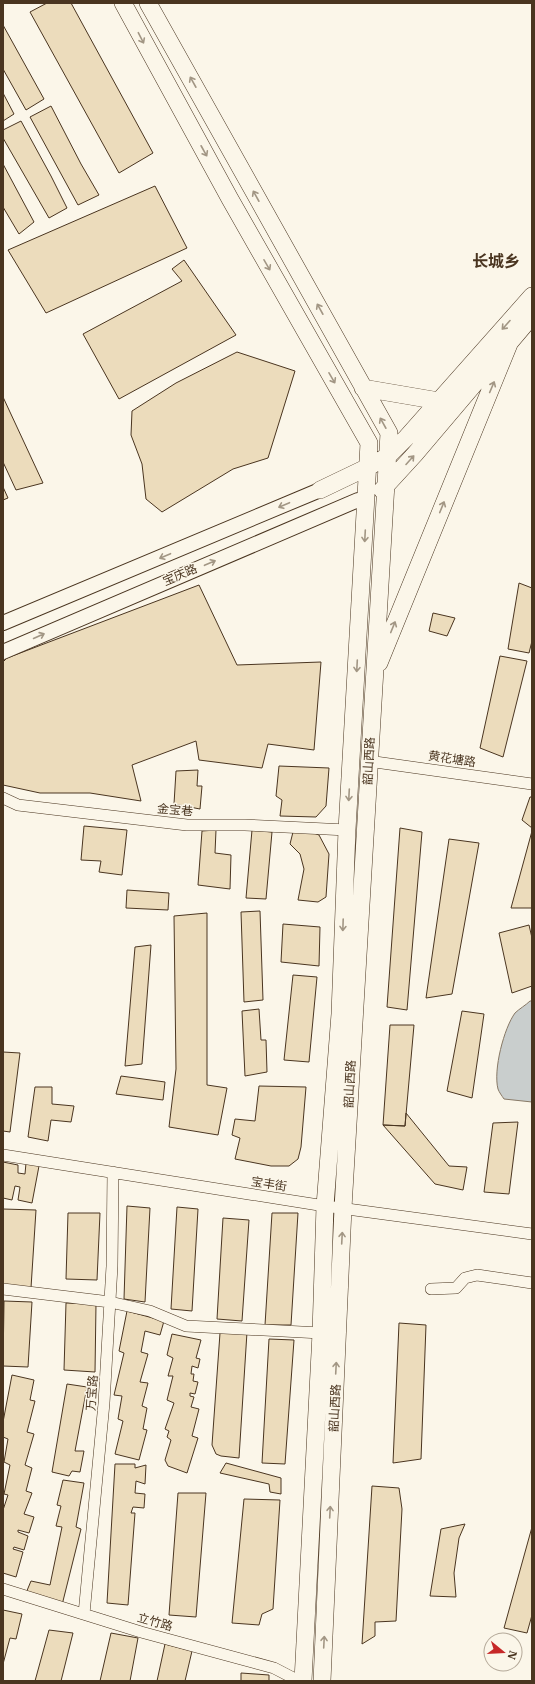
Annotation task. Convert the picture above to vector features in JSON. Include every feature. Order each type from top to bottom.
[{"type":"main road","name":"韶山西路","points":[[123,3],[230,199],[369,443],[368,467],[363,499],[340,1014],[325,1206],[321,1333],[304,1681]]},
{"type":"main road","name":"韶山西路","points":[[148,3],[389,433],[368,761],[344,1208],[322,1681]]},
{"type":"main road","points":[[320,490],[388,456],[407,437],[532,296]]},
{"type":"main road","points":[[363,499],[385,488],[532,316]]},
{"type":"main road","points":[[374,676],[512,339]]},
{"type":"main road","points":[[364,388],[439,401]]},
{"type":"street","name":"宝庆路","points":[[3,624],[320,490]]},
{"type":"street","name":"宝庆路","points":[[3,652],[363,499]]},
{"type":"street","name":"黄花塘路","points":[[368,761],[532,784]]},
{"type":"street","name":"金宝巷","points":[[3,798],[18,804],[187,825],[245,825],[348,830]]},
{"type":"street","name":"宝丰街","points":[[3,1154],[325,1206],[532,1234]]},
{"type":"street","name":"万宝路","points":[[84,1614],[104,1403],[112,1266],[112,1172]]},
{"type":"street","points":[[431,1289],[456,1288],[465,1278],[477,1275],[532,1283]]},
{"type":"street","points":[[3,1289],[110,1302],[150,1311],[186,1326],[321,1333]]},
{"type":"street","name":"立竹路","points":[[3,1589],[141,1632],[274,1668],[299,1681]]},
{"type":"shaded area","points":[[532,1001],[532,1102],[504,1099],[498,1089],[497,1081],[500,1050],[507,1029],[515,1013]]},
{"type":"building","points":[[47,3],[71,3],[153,153],[119,173],[30,12]]},
{"type":"building","points":[[3,25],[44,99],[26,110],[3,69]]},
{"type":"building","points":[[3,93],[14,114],[3,121]]},
{"type":"building","points":[[51,106],[99,195],[78,205],[30,117]]},
{"type":"building","points":[[21,121],[67,208],[49,218],[3,138],[3,130]]},
{"type":"building","points":[[3,164],[34,222],[19,234],[3,207]]},
{"type":"building","points":[[155,186],[187,248],[46,313],[8,250]]},
{"type":"building","points":[[184,260],[236,335],[119,399],[83,334],[182,281],[172,269]]},
{"type":"building","points":[[237,352],[295,371],[268,458],[233,469],[162,512],[146,499],[142,464],[131,435],[132,411],[176,383]]},
{"type":"building","points":[[3,397],[43,483],[16,490],[3,462]]},
{"type":"building","points":[[3,487],[8,498],[3,500]]},
{"type":"building","points":[[519,583],[532,588],[532,641],[529,653],[508,649]]},
{"type":"building","points":[[199,585],[237,665],[321,662],[314,750],[268,744],[262,768],[199,760],[196,741],[132,765],[141,801],[90,793],[40,793],[3,785],[3,662],[7,658]]},
{"type":"building","points":[[433,613],[455,618],[447,636],[429,631]]},
{"type":"building","points":[[500,656],[527,661],[503,757],[480,748]]},
{"type":"building","points":[[279,766],[329,768],[326,806],[316,817],[280,816],[282,800],[276,796]]},
{"type":"building","points":[[198,770],[197,786],[202,786],[200,809],[174,804],[176,771]]},
{"type":"building","points":[[530,797],[532,797],[532,828],[522,820]]},
{"type":"building","points":[[84,826],[127,830],[122,875],[99,872],[101,861],[81,860]]},
{"type":"building","points":[[400,828],[422,832],[407,1010],[387,1007]]},
{"type":"building","points":[[216,830],[215,853],[231,855],[230,889],[198,885],[202,831]]},
{"type":"building","points":[[252,830],[272,832],[266,899],[246,898]]},
{"type":"building","points":[[532,831],[532,908],[511,908]]},
{"type":"building","points":[[293,832],[314,833],[319,835],[329,854],[326,897],[318,902],[298,900],[304,869],[300,854],[290,844]]},
{"type":"building","points":[[449,839],[479,843],[452,994],[426,998]]},
{"type":"building","points":[[127,890],[169,893],[168,910],[126,908]]},
{"type":"building","points":[[260,911],[263,1000],[244,1002],[241,912]]},
{"type":"building","points":[[207,913],[207,1085],[227,1088],[218,1135],[169,1127],[176,1069],[174,916]]},
{"type":"building","points":[[283,924],[320,927],[319,966],[281,962]]},
{"type":"building","points":[[529,925],[532,938],[532,986],[512,993],[499,933]]},
{"type":"building","points":[[151,945],[142,1064],[125,1066],[135,947]]},
{"type":"building","points":[[293,975],[317,977],[309,1062],[284,1060]]},
{"type":"building","points":[[259,1009],[261,1040],[266,1040],[267,1072],[245,1076],[242,1011]]},
{"type":"building","points":[[462,1011],[484,1014],[472,1098],[447,1091]]},
{"type":"building","points":[[390,1025],[414,1025],[405,1126],[383,1125]]},
{"type":"building","points":[[3,1052],[20,1053],[10,1132],[3,1131]]},
{"type":"building","points":[[121,1076],[165,1082],[163,1100],[116,1094]]},
{"type":"building","points":[[259,1086],[306,1087],[301,1147],[298,1159],[289,1166],[271,1166],[235,1159],[240,1138],[232,1135],[235,1119],[255,1121]]},
{"type":"building","points":[[35,1087],[52,1087],[52,1104],[74,1106],[71,1122],[51,1120],[48,1141],[28,1137]]},
{"type":"building","points":[[406,1113],[449,1166],[467,1167],[463,1190],[435,1184],[383,1125],[405,1126]]},
{"type":"building","points":[[518,1122],[509,1194],[484,1192],[493,1123]]},
{"type":"building","points":[[3,1162],[18,1165],[18,1173],[25,1174],[26,1163],[39,1166],[32,1203],[18,1200],[20,1187],[15,1186],[12,1200],[3,1198]]},
{"type":"building","points":[[127,1206],[150,1208],[145,1302],[124,1299]]},
{"type":"building","points":[[177,1207],[198,1209],[192,1311],[171,1309]]},
{"type":"building","points":[[3,1209],[36,1210],[31,1288],[3,1287]]},
{"type":"building","points":[[68,1213],[100,1213],[97,1280],[66,1279]]},
{"type":"building","points":[[272,1213],[298,1213],[291,1325],[265,1325]]},
{"type":"building","points":[[223,1218],[249,1220],[242,1321],[217,1319]]},
{"type":"building","points":[[4,1301],[32,1302],[28,1367],[3,1366]]},
{"type":"building","points":[[66,1303],[96,1304],[95,1372],[64,1370]]},
{"type":"building","points":[[127,1311],[164,1321],[160,1335],[145,1331],[141,1352],[148,1354],[140,1382],[148,1383],[142,1406],[147,1408],[143,1429],[147,1430],[139,1460],[115,1454],[123,1421],[118,1419],[122,1396],[114,1395],[124,1353],[119,1351]]},
{"type":"building","points":[[399,1323],[426,1325],[421,1459],[393,1463]]},
{"type":"building","points":[[247,1332],[239,1458],[221,1456],[216,1454],[212,1445],[220,1333]]},
{"type":"building","points":[[172,1334],[201,1340],[196,1358],[200,1359],[198,1368],[192,1366],[191,1374],[194,1374],[193,1381],[198,1382],[195,1394],[190,1393],[190,1396],[194,1397],[191,1407],[199,1409],[192,1436],[198,1438],[187,1473],[168,1466],[165,1460],[171,1440],[167,1437],[169,1431],[165,1429],[174,1403],[167,1400],[173,1376],[168,1376],[173,1358],[167,1355]]},
{"type":"building","points":[[269,1339],[294,1340],[285,1464],[262,1463]]},
{"type":"building","points":[[12,1375],[34,1380],[30,1400],[35,1401],[27,1432],[34,1434],[25,1465],[32,1468],[26,1491],[32,1493],[24,1514],[34,1517],[29,1533],[18,1530],[18,1532],[28,1536],[24,1550],[14,1547],[13,1549],[23,1552],[16,1577],[3,1573],[3,1510],[8,1495],[4,1494],[10,1465],[4,1462],[8,1439],[3,1437],[3,1422]]},
{"type":"building","points":[[67,1384],[87,1387],[75,1451],[84,1451],[80,1472],[72,1471],[69,1476],[52,1472]]},
{"type":"building","points":[[226,1463],[281,1478],[281,1494],[270,1492],[269,1484],[220,1473]]},
{"type":"building","points":[[115,1464],[135,1464],[135,1468],[146,1465],[145,1484],[136,1481],[135,1493],[145,1494],[144,1508],[133,1507],[131,1513],[135,1513],[128,1605],[107,1603]]},
{"type":"building","points":[[63,1480],[84,1483],[76,1527],[81,1529],[62,1605],[26,1593],[31,1581],[50,1585],[62,1527],[56,1526],[61,1506],[57,1505]]},
{"type":"building","points":[[372,1486],[399,1488],[402,1509],[396,1621],[375,1622],[375,1636],[362,1644]]},
{"type":"building","points":[[178,1493],[206,1493],[196,1617],[169,1615]]},
{"type":"building","points":[[244,1499],[280,1500],[273,1609],[262,1614],[259,1625],[232,1623]]},
{"type":"building","points":[[465,1524],[459,1538],[454,1573],[456,1597],[430,1596],[441,1529]]},
{"type":"building","points":[[532,1527],[532,1615],[527,1633],[504,1628]]},
{"type":"building","points":[[3,1610],[22,1614],[16,1639],[10,1638],[3,1664]]},
{"type":"building","points":[[49,1630],[73,1633],[61,1681],[35,1681]]},
{"type":"building","points":[[111,1633],[138,1638],[130,1681],[100,1681]]},
{"type":"building","points":[[165,1644],[192,1651],[185,1681],[157,1681]]},
{"type":"building","points":[[241,1673],[269,1675],[269,1681],[241,1681]]},
{"type":"district","name":"长城乡","points":[[496,261]]}]
